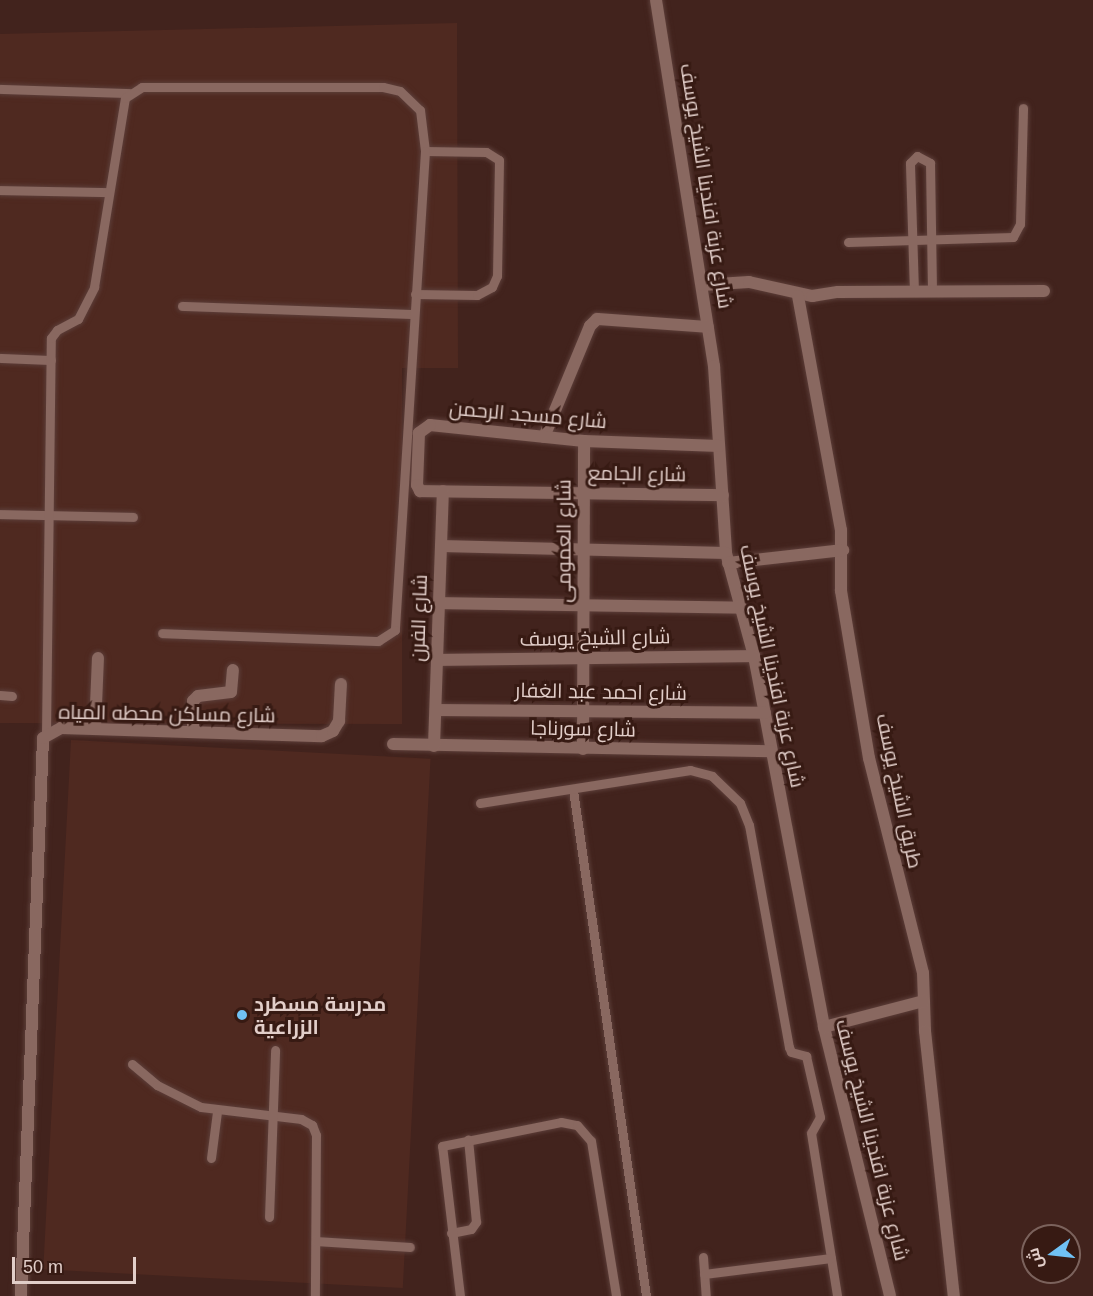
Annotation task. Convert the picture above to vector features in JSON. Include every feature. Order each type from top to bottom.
[{"type":"street","name":"شارع عزبة افندينا الشيخ يوسف","points":[[656,0],[708,327],[727,558],[754,656],[824,1027],[890,1296]]},
{"type":"street","points":[[702,285],[749,282],[798,296],[1044,291]]},
{"type":"street","name":"طريق الشيخ يوسف","points":[[798,296],[843,550],[841,591],[869,758],[923,973],[954,1296]]},
{"type":"street","points":[[544,437],[590,326],[597,319],[708,327]]},
{"type":"street","name":"شارع مسجد الرحمن","points":[[443,491],[417,489],[420,433],[425,426],[584,441],[719,446]]},
{"type":"street","name":"شارع العمومى","points":[[583,749],[584,441]]},
{"type":"street","name":"شارع الجامع","points":[[443,491],[723,495]]},
{"type":"street","name":"شارع الفرن","points":[[434,746],[443,491]]},
{"type":"street","points":[[441,546],[584,550],[727,558],[843,550]]},
{"type":"street","points":[[439,603],[741,608]]},
{"type":"street","name":"شارع الشيخ يوسف","points":[[438,660],[754,656]]},
{"type":"street","points":[[95,729],[98,658]]},
{"type":"street","points":[[193,732],[193,701],[198,696],[231,692],[233,670]]},
{"type":"street","name":"شارع مساكن محطه المياه","points":[[21,1296],[40,748],[46,734],[61,728],[328,735],[339,721],[341,684]]},
{"type":"street","name":"شارع احمد عبد الغفار","points":[[436,710],[765,713]]},
{"type":"street","name":"شارع سورناجا","points":[[393,744],[771,751]]},
{"type":"street","points":[[824,1027],[924,1001]]},
{"type":"lane","points":[[0,89],[129,93],[142,87],[392,88],[408,96],[420,110],[424,151],[397,625],[392,635],[378,641],[162,633]]},
{"type":"lane","points":[[46,734],[51,360],[54,333],[78,319],[89,301],[123,103],[129,93]]},
{"type":"lane","points":[[848,242],[1009,240],[1017,234],[1023,108]]},
{"type":"lane","points":[[415,294],[477,296],[492,287],[496,276],[499,160],[486,152],[424,151]]},
{"type":"lane","points":[[914,292],[910,163],[917,156],[930,163],[932,292]]},
{"type":"lane","points":[[0,190],[109,192]]},
{"type":"lane","points":[[911,206],[930,205]]},
{"type":"lane","points":[[182,306],[414,314]]},
{"type":"lane","points":[[0,358],[51,360]]},
{"type":"lane","points":[[0,514],[134,517]]},
{"type":"lane","points":[[0,695],[12,696]]},
{"type":"lane","points":[[480,803],[690,770],[718,780],[744,810],[789,1047],[791,1052],[806,1056],[820,1117],[811,1133],[837,1296]]},
{"type":"lane","points":[[573,790],[646,1296]]},
{"type":"lane","points":[[269,1217],[275,1050]]},
{"type":"lane","points":[[132,1064],[171,1094],[217,1112],[301,1119],[315,1130],[315,1296]]},
{"type":"lane","points":[[211,1158],[217,1112]]},
{"type":"lane","points":[[460,1296],[440,1149],[445,1144],[561,1122],[585,1132],[592,1147],[616,1296]]},
{"type":"lane","points":[[451,1233],[471,1229],[476,1221],[468,1139]]},
{"type":"lane","points":[[316,1241],[410,1247]]},
{"type":"lane","points":[[703,1257],[706,1296]]},
{"type":"lane","points":[[704,1274],[831,1258]]},
{"type":"shaded area","points":[[457,23],[458,368],[402,368],[402,724],[0,723],[0,34]]},
{"type":"shaded area","name":"مدرسة مسطرد الزراعية","points":[[71,740],[431,759],[403,1288],[43,1269]]},
{"type":"place","name":"مدرسة مسطرد الزراعية","points":[[242,1015]]}]
